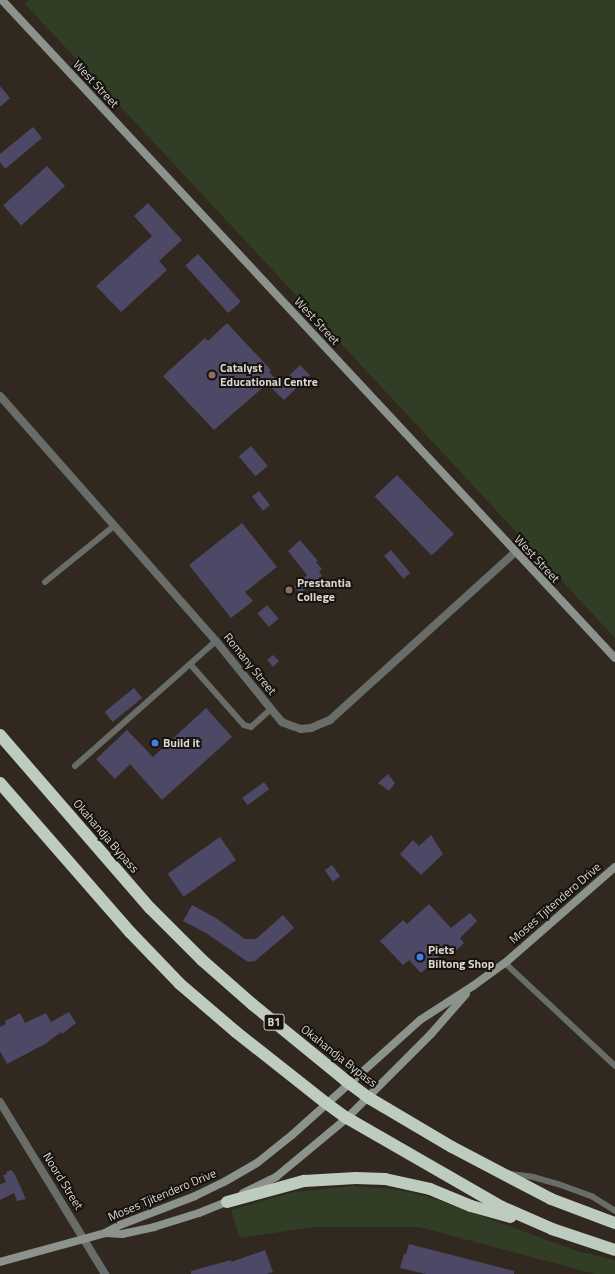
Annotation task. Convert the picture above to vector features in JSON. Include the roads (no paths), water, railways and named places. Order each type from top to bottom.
[{"type":"highway","name":"Okahandja Bypass","points":[[0,735],[150,908],[202,960],[252,1004],[349,1083],[369,1098],[452,1147],[551,1199],[615,1223]]},
{"type":"highway","name":"B1","points":[[0,784],[130,932],[180,984],[236,1032],[326,1103],[347,1118],[502,1207],[552,1229],[615,1250]]},
{"type":"highway","points":[[227,1202],[304,1181],[342,1178],[385,1179],[430,1189],[471,1206],[552,1229]]},
{"type":"street","name":"West Street","points":[[4,1],[615,658]]},
{"type":"street","name":"Romany Street","points":[[0,396],[216,641],[282,722],[301,729],[311,728],[330,720],[515,552]]},
{"type":"street","name":"Moses Tjitendero Drive","points":[[0,1262],[85,1240],[105,1233],[120,1225],[195,1196],[224,1182],[257,1163],[292,1135],[420,1020],[505,963],[615,867]]},
{"type":"street","name":"Moses Tjitendero Drive","points":[[105,1233],[138,1231],[199,1213],[227,1202],[276,1177],[304,1156],[369,1098],[431,1034],[472,986]]},
{"type":"street","name":"Noord Street","points":[[0,1102],[105,1274]]},
{"type":"lane","points":[[46,582],[114,526]]},
{"type":"lane","points":[[76,766],[216,641]]},
{"type":"lane","points":[[190,664],[244,725],[251,727],[271,709]]},
{"type":"lane","points":[[505,963],[615,1066]]},
{"type":"lane","points":[[505,1174],[533,1177],[558,1184],[593,1197],[615,1211]]},
{"type":"place","name":"Catalyst Educational Centre","points":[[212,375]]},
{"type":"place","name":"Prestantia College","points":[[289,590]]},
{"type":"place","name":"Build it","points":[[155,743]]},
{"type":"place","name":"Piets Biltong Shop","points":[[420,957]]}]
